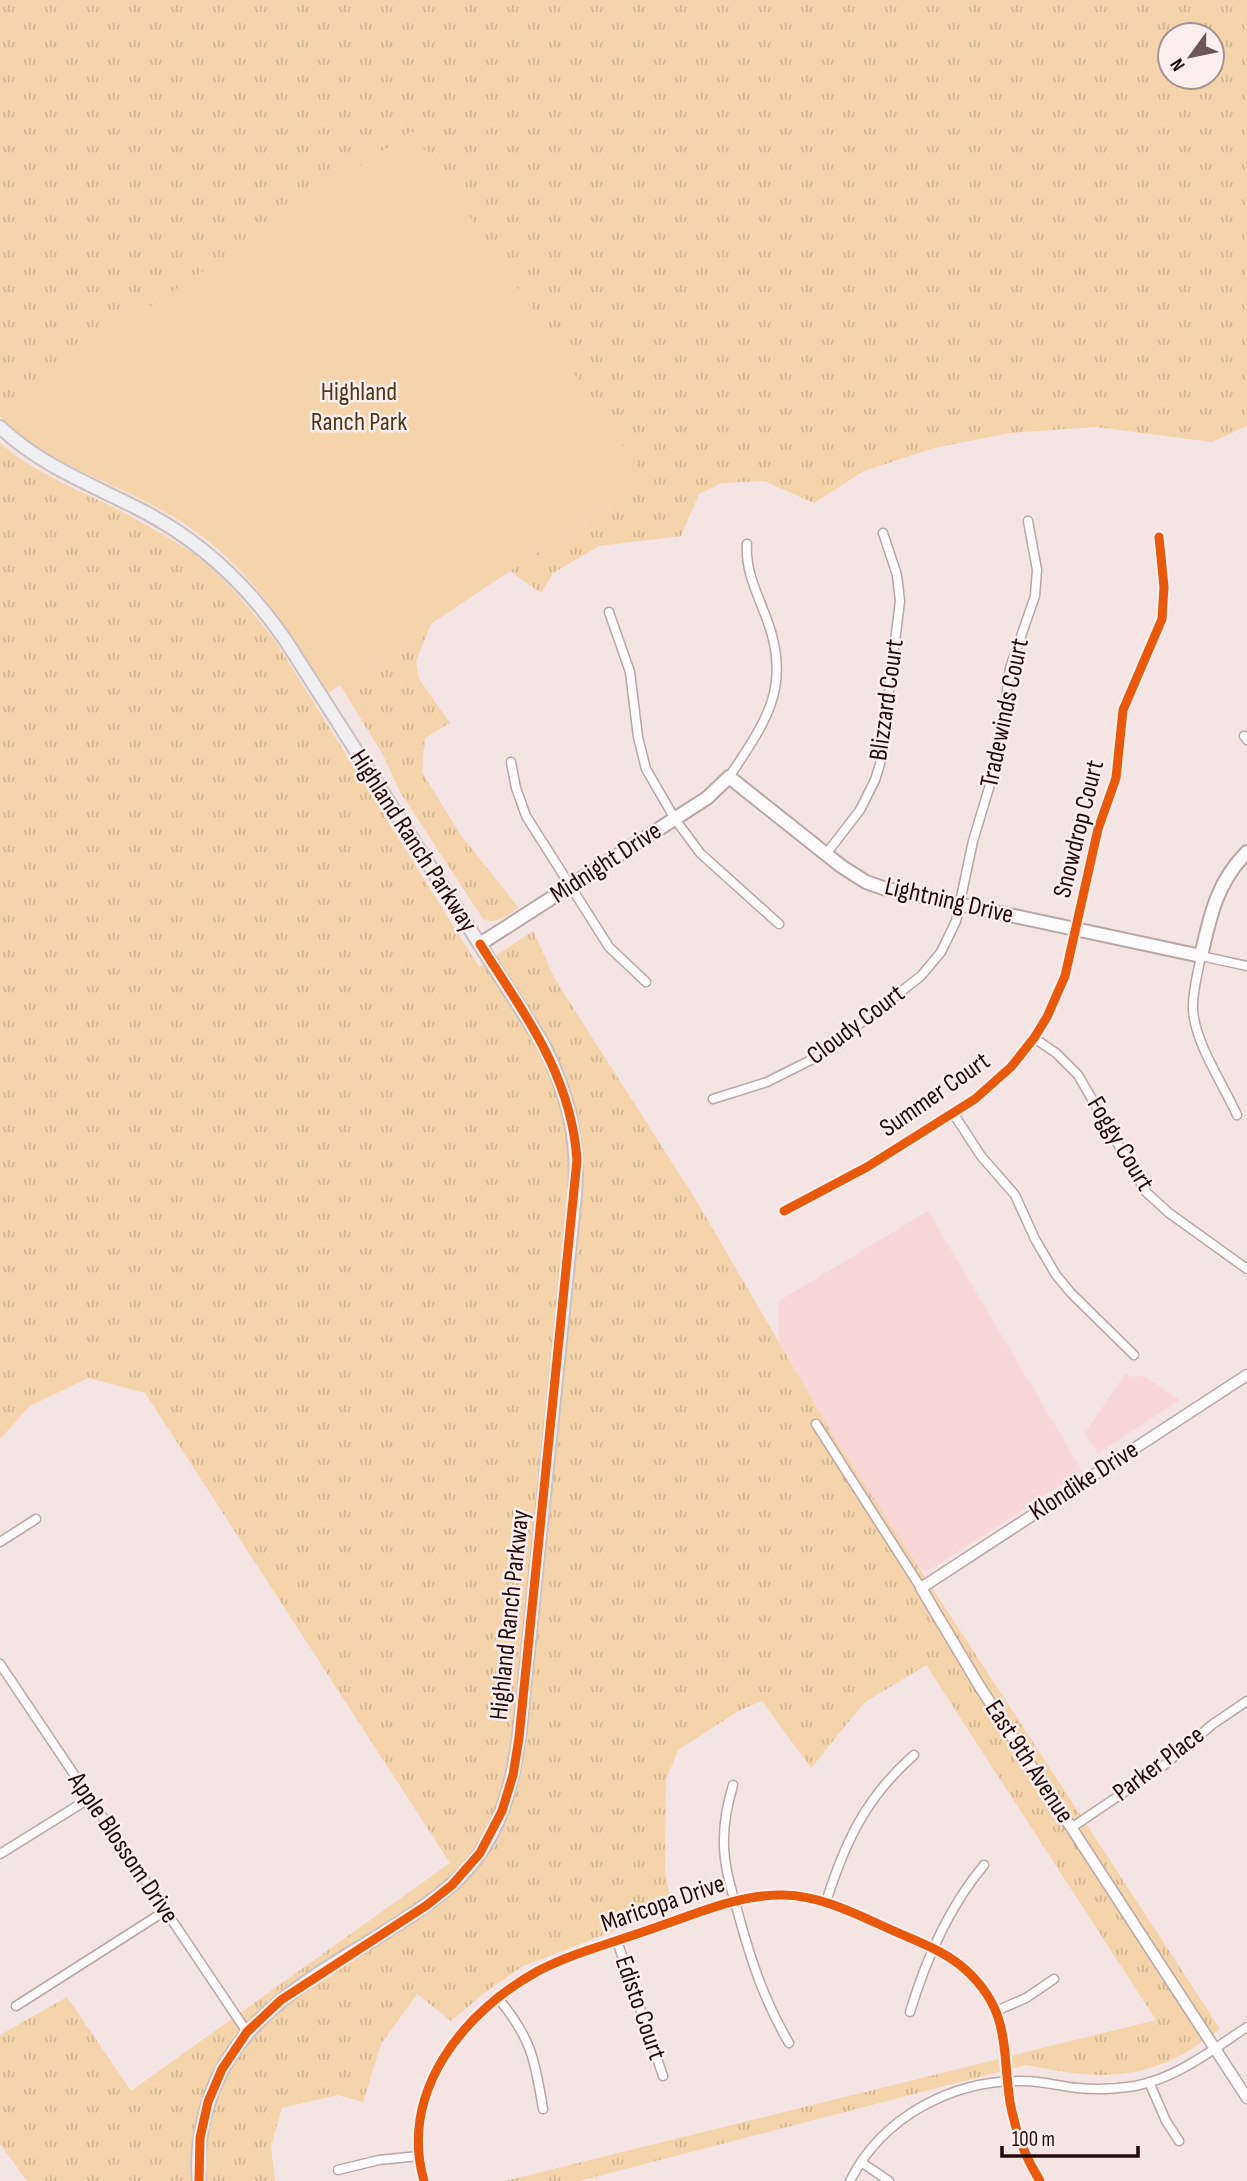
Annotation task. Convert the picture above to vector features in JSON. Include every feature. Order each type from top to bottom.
[{"type":"main road","name":"Highland Ranch Parkway","points":[[0,427],[32,454],[151,515],[186,537],[219,562],[247,590],[286,641],[533,1027],[557,1073],[570,1108],[577,1160],[513,1775],[502,1811],[489,1839],[471,1865],[452,1885],[427,1905],[281,2000],[247,2032],[222,2069],[208,2102],[200,2138],[199,2181]]},
{"type":"main road","name":"Midnight Drive","points":[[480,944],[707,798],[729,777]]},
{"type":"main road","name":"Lightning Drive","points":[[729,777],[852,874],[875,885],[1201,956]]},
{"type":"main road","points":[[1201,956],[1217,894],[1234,865],[1247,852]]},
{"type":"street","name":"Tradewinds Court","points":[[960,904],[973,841],[998,758],[1010,668],[1037,584],[1036,558],[1028,521]]},
{"type":"street","name":"Blizzard Court","points":[[826,854],[869,796],[880,764],[900,601],[897,575],[883,533]]},
{"type":"street","name":"Snowdrop Court","points":[[1076,929],[1098,829],[1116,778],[1123,710],[1162,619],[1164,587],[1159,537]]},
{"type":"street","points":[[729,777],[760,732],[776,685],[773,637],[750,577],[747,544]]},
{"type":"street","points":[[609,612],[631,671],[638,737],[646,769],[675,819],[700,853],[779,924]]},
{"type":"street","points":[[511,762],[516,788],[526,816],[609,947],[646,982]]},
{"type":"street","name":"Cloudy Court","points":[[713,1099],[740,1092],[795,1070],[841,1041],[932,964],[950,936],[960,904]]},
{"type":"street","name":"Summer Court","points":[[784,1211],[867,1167],[994,1084],[1034,1038],[1056,998],[1065,976],[1076,929]]},
{"type":"street","points":[[1237,1115],[1198,1035],[1193,993],[1201,956],[1247,966]]},
{"type":"street","name":"Foggy Court","points":[[1034,1038],[1056,1053],[1078,1075],[1146,1192],[1169,1213],[1247,1269]]},
{"type":"street","points":[[953,1113],[981,1156],[1015,1195],[1035,1239],[1056,1275],[1134,1355]]},
{"type":"street","name":"Klondike Drive","points":[[921,1588],[1247,1375]]},
{"type":"street","name":"East 9th Avenue","points":[[816,1424],[921,1588],[958,1652],[1247,2098]]},
{"type":"street","points":[[0,1542],[36,1519]]},
{"type":"street","name":"Apple Blossom Drive","points":[[0,1664],[247,2032]]},
{"type":"street","name":"Parker Place","points":[[1071,1828],[1163,1766],[1213,1724],[1247,1701]]},
{"type":"street","points":[[826,1902],[840,1860],[860,1818],[888,1780],[914,1755]]},
{"type":"street","points":[[733,1785],[725,1819],[727,1874],[762,1991],[789,2043]]},
{"type":"street","points":[[0,1854],[90,1798]]},
{"type":"street","points":[[909,2012],[933,1949],[960,1897],[984,1866]]},
{"type":"street","name":"Maricopa Drive","points":[[424,2181],[419,2156],[419,2120],[428,2087],[435,2071],[465,2031],[498,1998],[561,1960],[734,1901],[758,1896],[787,1895],[826,1902],[933,1949],[968,1971],[996,2011],[1006,2047],[1008,2081],[1017,2131],[1028,2160],[1040,2181]]},
{"type":"street","points":[[16,2006],[165,1911]]},
{"type":"street","name":"Edisto Court","points":[[617,1941],[663,2076]]},
{"type":"street","points":[[996,2011],[1026,1998],[1054,1979]]},
{"type":"street","points":[[498,1998],[514,2018],[531,2048],[543,2109]]},
{"type":"street","points":[[850,2181],[861,2162],[895,2124],[930,2102],[969,2087],[1008,2081],[1096,2089],[1149,2082],[1180,2070],[1247,2027]]},
{"type":"street","points":[[1149,2082],[1166,2121],[1179,2141]]},
{"type":"street","points":[[338,2169],[419,2156]]},
{"type":"street","points":[[861,2162],[889,2181]]},
{"type":"shaded area","points":[[928,1211],[1082,1471],[925,1571],[920,1567],[918,1569],[779,1346],[779,1301]]},
{"type":"shaded area","points":[[1125,1374],[1132,1377],[1143,1376],[1180,1400],[1098,1453],[1085,1433]]},
{"type":"green space","points":[[0,0],[1247,0],[1247,426],[1212,442],[1096,427],[1010,433],[934,448],[864,471],[814,503],[764,481],[722,483],[699,494],[681,536],[599,546],[553,573],[541,593],[510,571],[615,501],[310,665],[262,595],[205,539],[156,507],[74,467],[35,445],[0,416]]},
{"type":"green space","name":"Highland Ranch Park","points":[[412,131],[646,480],[328,693],[256,587],[212,544],[156,507],[35,445],[0,416],[0,407]]},
{"type":"green space","points":[[0,443],[33,467],[122,511],[181,545],[205,563],[237,594],[274,639],[479,967],[533,931],[556,981],[696,1200],[837,1442],[1220,2029],[1176,2058],[1132,2072],[1115,2075],[1081,2074],[1026,2065],[579,2181],[505,2181],[1156,2020],[926,1665],[864,1703],[811,1768],[762,1701],[740,1710],[678,1750],[666,1780],[665,1873],[673,1908],[521,1967],[451,2021],[417,1994],[381,2044],[363,2102],[338,2095],[282,2108],[271,2146],[275,2181],[27,2181],[0,2144],[0,2035],[67,1997],[131,2091],[450,1863],[145,1393],[88,1378],[30,1406],[0,1439]]},
{"type":"green space","points":[[431,624],[416,661],[419,679],[450,723],[425,738],[422,772],[460,834],[519,908],[493,921],[483,919],[400,792],[383,755],[340,685]]},
{"type":"cycle path","points":[[784,1211],[867,1167],[975,1099],[1011,1067],[1047,1017],[1065,976],[1098,829],[1116,778],[1123,710],[1162,619],[1164,587],[1159,537]]},
{"type":"cycle path","points":[[199,2181],[200,2138],[208,2102],[222,2069],[247,2032],[281,2000],[427,1905],[452,1885],[480,1853],[502,1811],[513,1775],[519,1738],[577,1160],[566,1100],[555,1072],[528,1020],[480,944]]},
{"type":"cycle path","points":[[424,2181],[419,2148],[421,2116],[429,2086],[462,2032],[511,1988],[538,1971],[567,1958],[704,1910],[735,1901],[784,1895],[813,1899],[840,1907],[923,1943],[959,1964],[981,1986],[998,2017],[1010,2102],[1018,2133],[1040,2181]]}]
